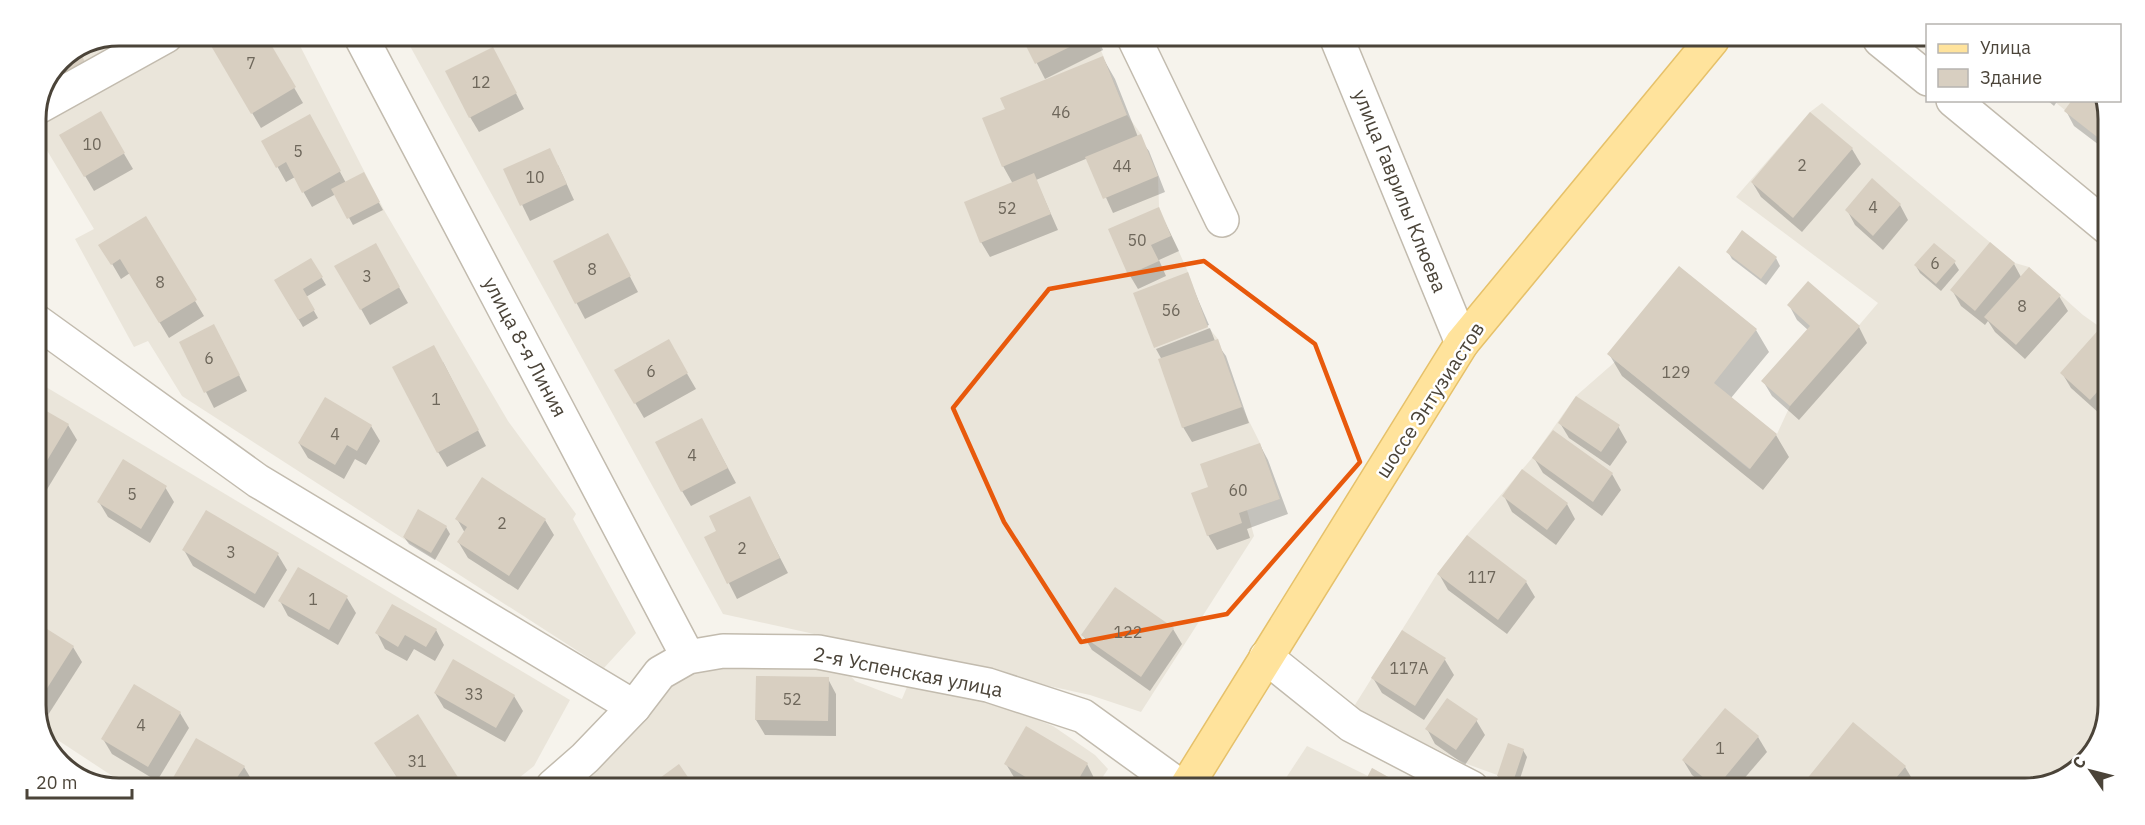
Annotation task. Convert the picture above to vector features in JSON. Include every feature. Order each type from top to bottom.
[{"type":"main road","name":"шоссе Энтузиастов","points":[[1189,778],[1462,344],[1706,47]]},
{"type":"street","points":[[49,101],[146,47]]},
{"type":"street","name":"улица 8-я Линия","points":[[367,47],[688,657]]},
{"type":"street","points":[[1138,47],[1222,220]]},
{"type":"street","name":"улица Гаврилы Клюева","points":[[1340,47],[1462,344]]},
{"type":"street","points":[[1889,47],[1926,77]]},
{"type":"street","points":[[1955,102],[2098,220]]},
{"type":"street","points":[[47,329],[258,481],[634,707]]},
{"type":"street","name":"2-я Успенская улица","points":[[562,778],[585,758],[634,707],[660,673],[688,657],[723,651],[818,652],[988,685],[1083,716],[1170,778]]},
{"type":"street","points":[[1266,657],[1351,725],[1453,778]]},
{"type":"highlighted area","points":[[1204,261],[1315,344],[1360,462],[1227,614],[1081,642],[1004,522],[953,408],[1049,289]]},
{"type":"shaded area","points":[[128,47],[54,88],[68,68],[79,59],[105,48]]},
{"type":"shaded area","points":[[173,47],[301,47],[384,210],[508,421],[576,514],[573,519],[636,633],[604,668],[182,396],[148,341],[134,347],[75,239],[94,229],[47,150],[47,122]]},
{"type":"shaded area","points":[[411,47],[1100,47],[1127,115],[1141,134],[1158,176],[1159,207],[1188,272],[1208,327],[1218,339],[1242,407],[1260,443],[1280,499],[1247,510],[1254,536],[1141,712],[1090,695],[723,614]]},
{"type":"shaded area","points":[[2055,102],[2096,102],[2098,138]]},
{"type":"shaded area","points":[[1822,103],[2015,263],[2029,267],[2098,326],[2097,720],[2089,741],[2061,741],[2061,769],[2049,775],[2025,778],[1506,778],[1467,764],[1353,708],[1437,574],[1532,458],[1576,396],[1616,361],[1749,469],[1777,434],[1790,406],[1878,303],[1736,197],[1810,112]]},
{"type":"shaded area","points":[[47,388],[570,700],[534,766],[519,778],[115,778],[54,738],[48,720]]},
{"type":"shaded area","points":[[710,663],[845,669],[855,681],[902,699],[907,687],[983,698],[1053,726],[1095,755],[1108,769],[1102,778],[584,778],[677,676]]},
{"type":"shaded area","points":[[1307,746],[1368,776],[1372,768],[1390,778],[1286,778]]},
{"type":"building","points":[[212,47],[272,47],[296,87],[251,114]]},
{"type":"building","points":[[493,47],[517,93],[469,118],[445,71]]},
{"type":"building","points":[[1026,47],[1070,47],[1035,64]]},
{"type":"building","points":[[1103,56],[1127,115],[1002,167],[982,118],[1005,109],[1000,98]]},
{"type":"building","points":[[83,57],[89,70],[54,88],[68,68]]},
{"type":"building","points":[[2071,102],[2096,102],[2098,136],[2097,137],[2064,111]]},
{"type":"building","points":[[101,111],[125,153],[84,177],[59,135]]},
{"type":"building","points":[[1810,112],[1853,148],[1793,218],[1751,182]]},
{"type":"building","points":[[310,114],[341,171],[302,193],[286,162],[276,168],[261,141]]},
{"type":"building","points":[[1141,134],[1158,176],[1103,199],[1085,157]]},
{"type":"building","points":[[550,148],[567,184],[520,206],[503,169]]},
{"type":"building","points":[[364,172],[380,202],[347,219],[331,189]]},
{"type":"building","points":[[1034,173],[1051,214],[980,243],[964,202]]},
{"type":"building","points":[[1872,178],[1901,204],[1873,236],[1845,210]]},
{"type":"building","points":[[1159,207],[1171,236],[1151,245],[1159,261],[1128,275],[1108,229]]},
{"type":"building","points":[[146,216],[197,300],[159,323],[120,259],[111,265],[98,245]]},
{"type":"building","points":[[1742,230],[1777,257],[1761,279],[1726,252]]},
{"type":"building","points":[[608,233],[631,276],[575,304],[553,261]]},
{"type":"building","points":[[1990,242],[2015,263],[1975,311],[1950,290]]},
{"type":"building","points":[[376,243],[400,287],[360,310],[334,266]]},
{"type":"building","points":[[1934,243],[1956,261],[1936,284],[1914,265]]},
{"type":"building","points":[[311,258],[323,277],[303,289],[315,310],[298,320],[274,280]]},
{"type":"building","points":[[1679,266],[1757,329],[1714,383],[1777,434],[1750,469],[1607,354]]},
{"type":"building","points":[[2029,267],[2061,295],[2016,345],[1984,317]]},
{"type":"building","points":[[1188,272],[1208,327],[1154,348],[1133,293]]},
{"type":"building","points":[[1808,281],[1860,326],[1790,406],[1761,381],[1810,326],[1787,305]]},
{"type":"building","points":[[214,324],[240,375],[204,393],[179,342]]},
{"type":"building","points":[[2098,330],[2098,391],[2090,400],[2060,373]]},
{"type":"building","points":[[669,339],[688,373],[634,404],[614,370]]},
{"type":"building","points":[[1218,339],[1242,407],[1182,428],[1158,359]]},
{"type":"building","points":[[434,345],[479,430],[437,453],[392,367]]},
{"type":"building","points":[[1576,396],[1620,425],[1601,452],[1558,423]]},
{"type":"building","points":[[325,397],[372,425],[357,451],[347,445],[335,465],[298,443]]},
{"type":"building","points":[[47,411],[69,424],[47,461]]},
{"type":"building","points":[[702,418],[728,468],[681,492],[655,442]]},
{"type":"building","points":[[1553,430],[1613,473],[1593,502],[1532,458]]},
{"type":"building","points":[[1260,443],[1280,499],[1239,513],[1242,523],[1207,536],[1191,493],[1208,487],[1200,464]]},
{"type":"building","points":[[123,459],[167,486],[141,529],[97,502]]},
{"type":"building","points":[[1522,469],[1568,503],[1547,530],[1502,496]]},
{"type":"building","points":[[482,477],[546,519],[509,576],[457,542],[467,527],[455,519]]},
{"type":"building","points":[[750,496],[780,558],[727,584],[704,537],[716,531],[709,516]]},
{"type":"building","points":[[418,509],[447,526],[431,553],[403,537]]},
{"type":"building","points":[[206,510],[279,553],[255,594],[182,550]]},
{"type":"building","points":[[1467,535],[1527,581],[1498,620],[1437,574]]},
{"type":"building","points":[[298,567],[348,596],[329,630],[278,601]]},
{"type":"building","points":[[1115,587],[1174,628],[1141,677],[1081,635]]},
{"type":"building","points":[[392,604],[437,629],[426,647],[405,635],[398,647],[375,633]]},
{"type":"building","points":[[47,629],[74,646],[47,688]]},
{"type":"building","points":[[1402,630],[1446,658],[1415,706],[1371,678]]},
{"type":"building","points":[[453,659],[515,695],[496,728],[434,693]]},
{"type":"building","points":[[756,676],[829,677],[828,721],[755,720]]},
{"type":"building","points":[[134,684],[181,712],[148,767],[101,739]]},
{"type":"building","points":[[1447,698],[1478,719],[1456,750],[1425,729]]},
{"type":"building","points":[[1725,708],[1759,736],[1724,778],[1704,778],[1682,760]]},
{"type":"building","points":[[418,714],[458,778],[397,778],[374,743]]},
{"type":"building","points":[[1853,722],[1906,766],[1896,778],[1808,778]]},
{"type":"building","points":[[1026,726],[1088,763],[1079,778],[1027,778],[1004,764]]},
{"type":"building","points":[[196,738],[245,766],[237,778],[173,778]]},
{"type":"building","points":[[1508,743],[1524,749],[1514,778],[1497,776]]},
{"type":"building","points":[[679,764],[689,778],[660,778]]},
{"type":"building","points":[[1372,768],[1390,778],[1367,778]]}]
